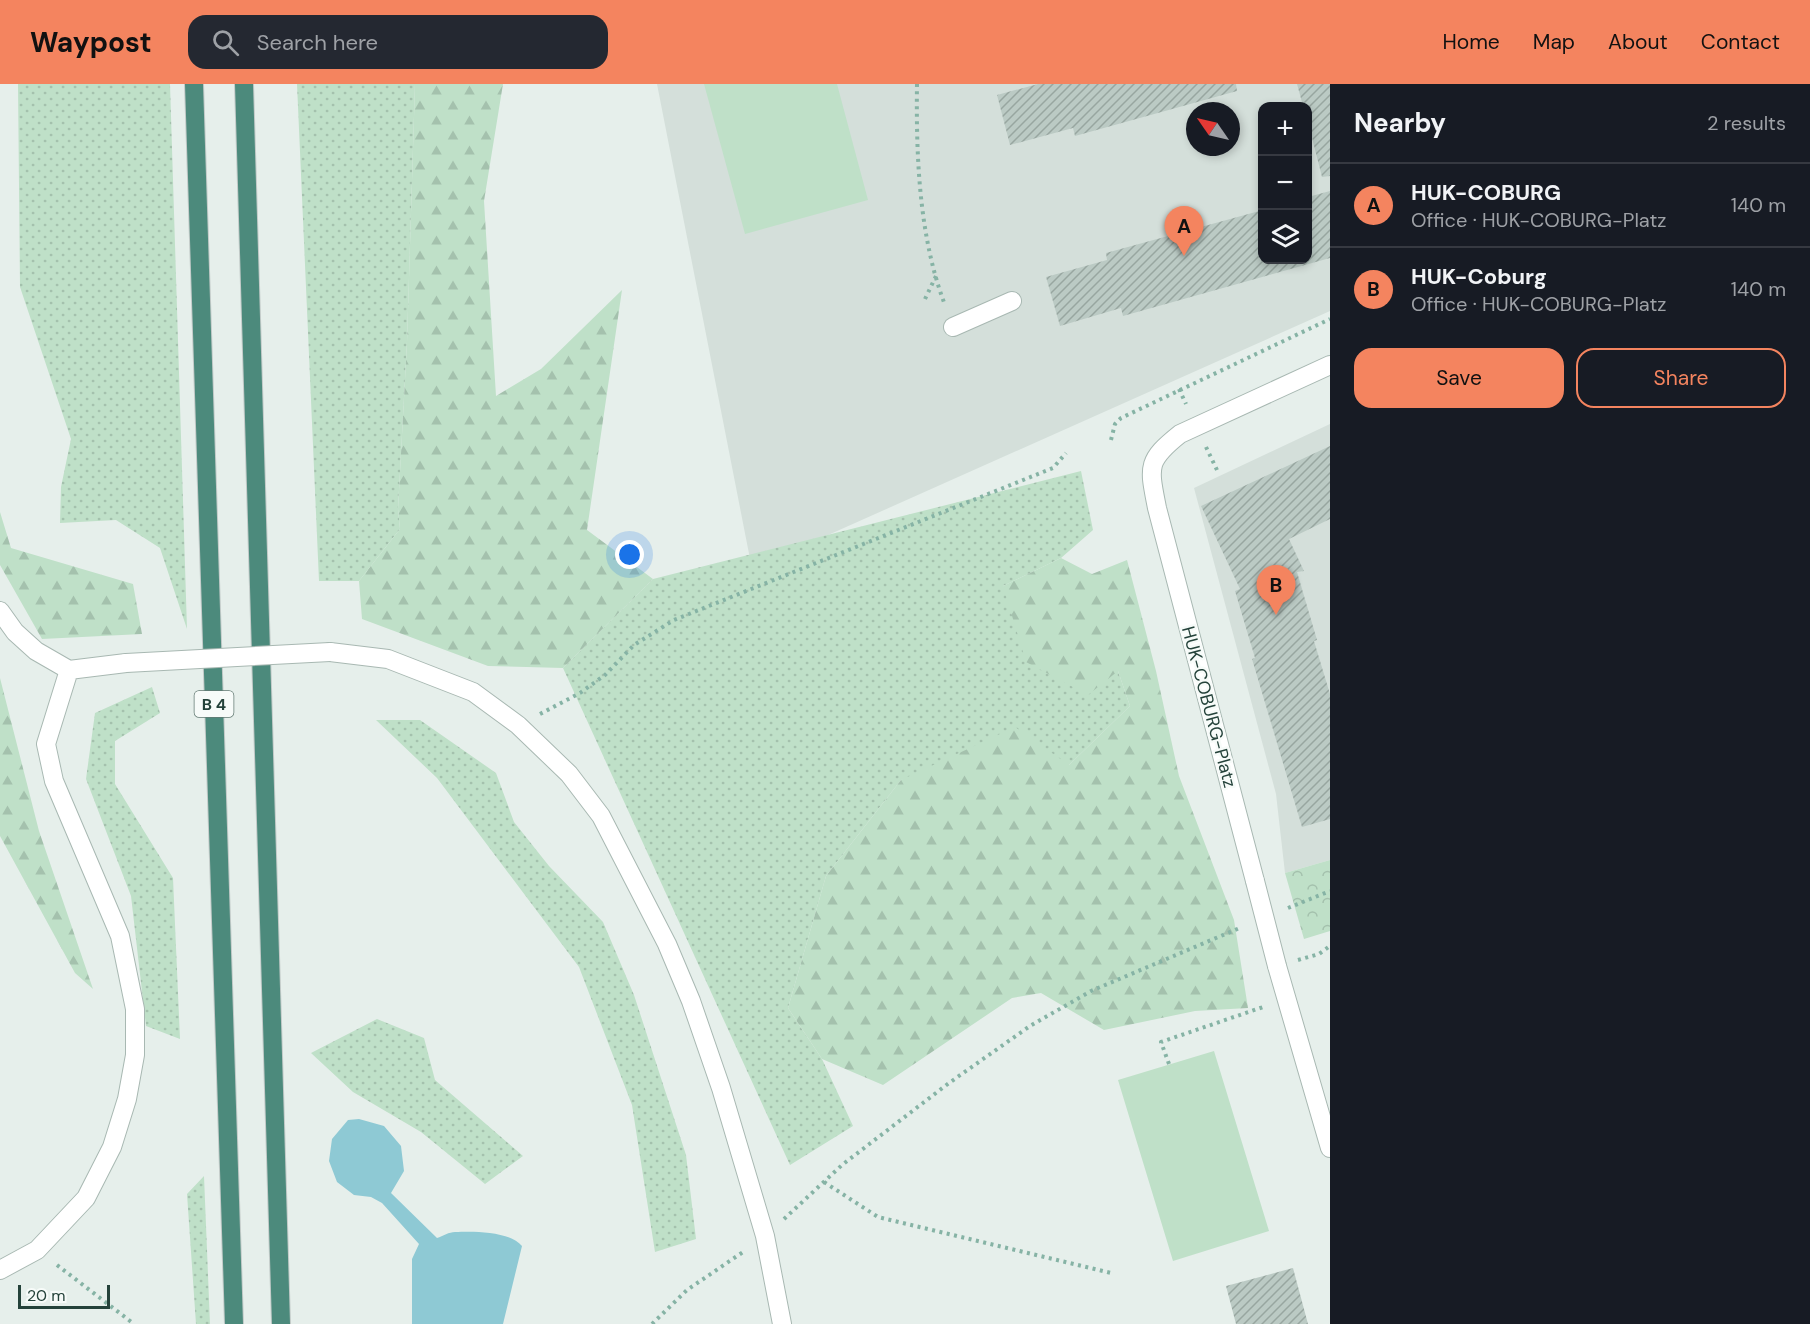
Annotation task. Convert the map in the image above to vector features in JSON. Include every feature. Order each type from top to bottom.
[{"type":"highway","name":"B 4","points":[[194,84],[234,1324]]},
{"type":"highway","points":[[244,84],[280,1324]]},
{"type":"street","points":[[953,327],[1012,301]]},
{"type":"street","name":"HUK-COBURG-Platz","points":[[1330,365],[1180,434],[1161,448],[1151,469],[1157,508],[1277,966],[1330,1148]]},
{"type":"street","points":[[0,612],[15,632],[36,651],[69,670],[126,663],[330,652],[388,659],[473,692],[518,725],[569,774],[601,816],[667,944],[691,1001],[717,1077],[765,1236],[782,1324]]},
{"type":"street","points":[[0,1270],[37,1250],[86,1197],[106,1157],[127,1099],[135,1055],[135,1009],[120,936],[54,781],[46,744],[69,670]]},
{"type":"path","points":[[916,84],[916,140],[922,206],[939,291],[953,327]]},
{"type":"path","points":[[925,299],[936,276]]},
{"type":"path","points":[[1111,440],[1115,424],[1120,418],[1330,318]]},
{"type":"path","points":[[518,725],[580,693],[605,675],[634,645],[674,620],[1053,468],[1066,453]]},
{"type":"path","points":[[1286,909],[1330,891]]},
{"type":"path","points":[[652,1324],[687,1290],[765,1236],[842,1165],[949,1083],[1030,1026],[1091,991],[1242,927]]},
{"type":"path","points":[[1277,966],[1319,954],[1330,946]]},
{"type":"path","points":[[1169,1064],[1161,1042],[1259,1008]]},
{"type":"path","points":[[824,1182],[878,1217],[1111,1272]]},
{"type":"path","points":[[37,1250],[134,1324]]},
{"type":"shaded area","points":[[657,84],[1330,84],[1330,311],[752,569]]},
{"type":"shaded area","points":[[1330,424],[1330,860],[1285,873],[1276,794],[1194,488]]},
{"type":"green space","points":[[18,84],[170,84],[187,629],[160,548],[116,520],[60,523],[61,487],[71,439],[20,287]]},
{"type":"green space","points":[[297,84],[415,84],[407,342],[398,509],[400,529],[359,581],[319,581]]},
{"type":"green space","points":[[415,84],[503,84],[484,201],[496,396],[541,369],[622,290],[587,530],[653,579],[563,668],[488,666],[362,619],[359,581],[400,529],[398,509],[407,342]]},
{"type":"green space","points":[[704,84],[837,84],[868,200],[745,234]]},
{"type":"green space","points":[[1081,471],[1093,530],[1061,558],[1003,586],[1118,671],[1130,706],[1069,765],[901,780],[826,876],[788,1008],[822,1059],[853,1126],[790,1165],[563,668],[653,579]]},
{"type":"green space","points":[[0,512],[11,548],[133,584],[142,634],[42,639],[0,565]]},
{"type":"green space","points":[[1061,558],[1092,574],[1127,560],[1156,671],[1179,776],[1234,920],[1248,1008],[1195,1011],[1104,1030],[1041,993],[1012,998],[883,1085],[822,1059],[788,1008],[826,876],[901,780],[1015,727],[1069,765],[1130,706],[1118,671],[1088,695],[1026,662],[1003,586]]},
{"type":"green space","points":[[0,678],[39,831],[93,989],[75,973],[0,836]]},
{"type":"green space","points":[[152,687],[160,713],[115,741],[115,784],[173,878],[180,1039],[146,1026],[131,896],[86,779],[95,713]]},
{"type":"green space","points":[[376,720],[420,720],[496,773],[514,822],[549,866],[603,922],[634,995],[686,1155],[696,1239],[655,1252],[632,1105],[579,967],[437,778]]},
{"type":"green space","points":[[1330,860],[1330,931],[1304,939],[1285,873]]},
{"type":"green space","points":[[377,1019],[424,1038],[435,1080],[523,1156],[485,1184],[421,1132],[353,1092],[311,1053]]},
{"type":"green space","points":[[1214,1051],[1269,1231],[1173,1261],[1118,1080]]},
{"type":"green space","points":[[204,1176],[210,1324],[196,1324],[187,1194]]},
{"type":"water","points":[[359,1119],[384,1126],[401,1146],[404,1171],[391,1193],[437,1238],[453,1232],[481,1232],[509,1237],[522,1246],[503,1324],[412,1324],[412,1259],[419,1244],[382,1203],[371,1197],[354,1195],[337,1182],[329,1161],[332,1139],[348,1120]]},
{"type":"building","points":[[1038,84],[1236,84],[1237,91],[1197,102],[1186,102],[1186,105],[1075,136],[1073,128],[1010,145],[997,95]]},
{"type":"building","points":[[1297,84],[1330,84],[1330,176],[1322,177],[1312,138],[1312,102],[1302,102]]},
{"type":"building","points":[[1330,191],[1330,258],[1312,263],[1312,210],[1312,196]]},
{"type":"building","points":[[1258,211],[1258,264],[1309,264],[1123,316],[1121,308],[1060,326],[1046,277],[1107,260],[1106,253]]},
{"type":"building","points":[[1330,446],[1330,519],[1289,539],[1304,571],[1297,572],[1330,694],[1330,819],[1302,827],[1252,659],[1255,658],[1235,591],[1240,589],[1201,506]]},
{"type":"building","points":[[1293,1268],[1308,1324],[1236,1324],[1226,1286]]},
{"type":"place","name":"HUK-COBURG","points":[[1184,256]]},
{"type":"place","name":"HUK-Coburg","points":[[1276,615]]}]
